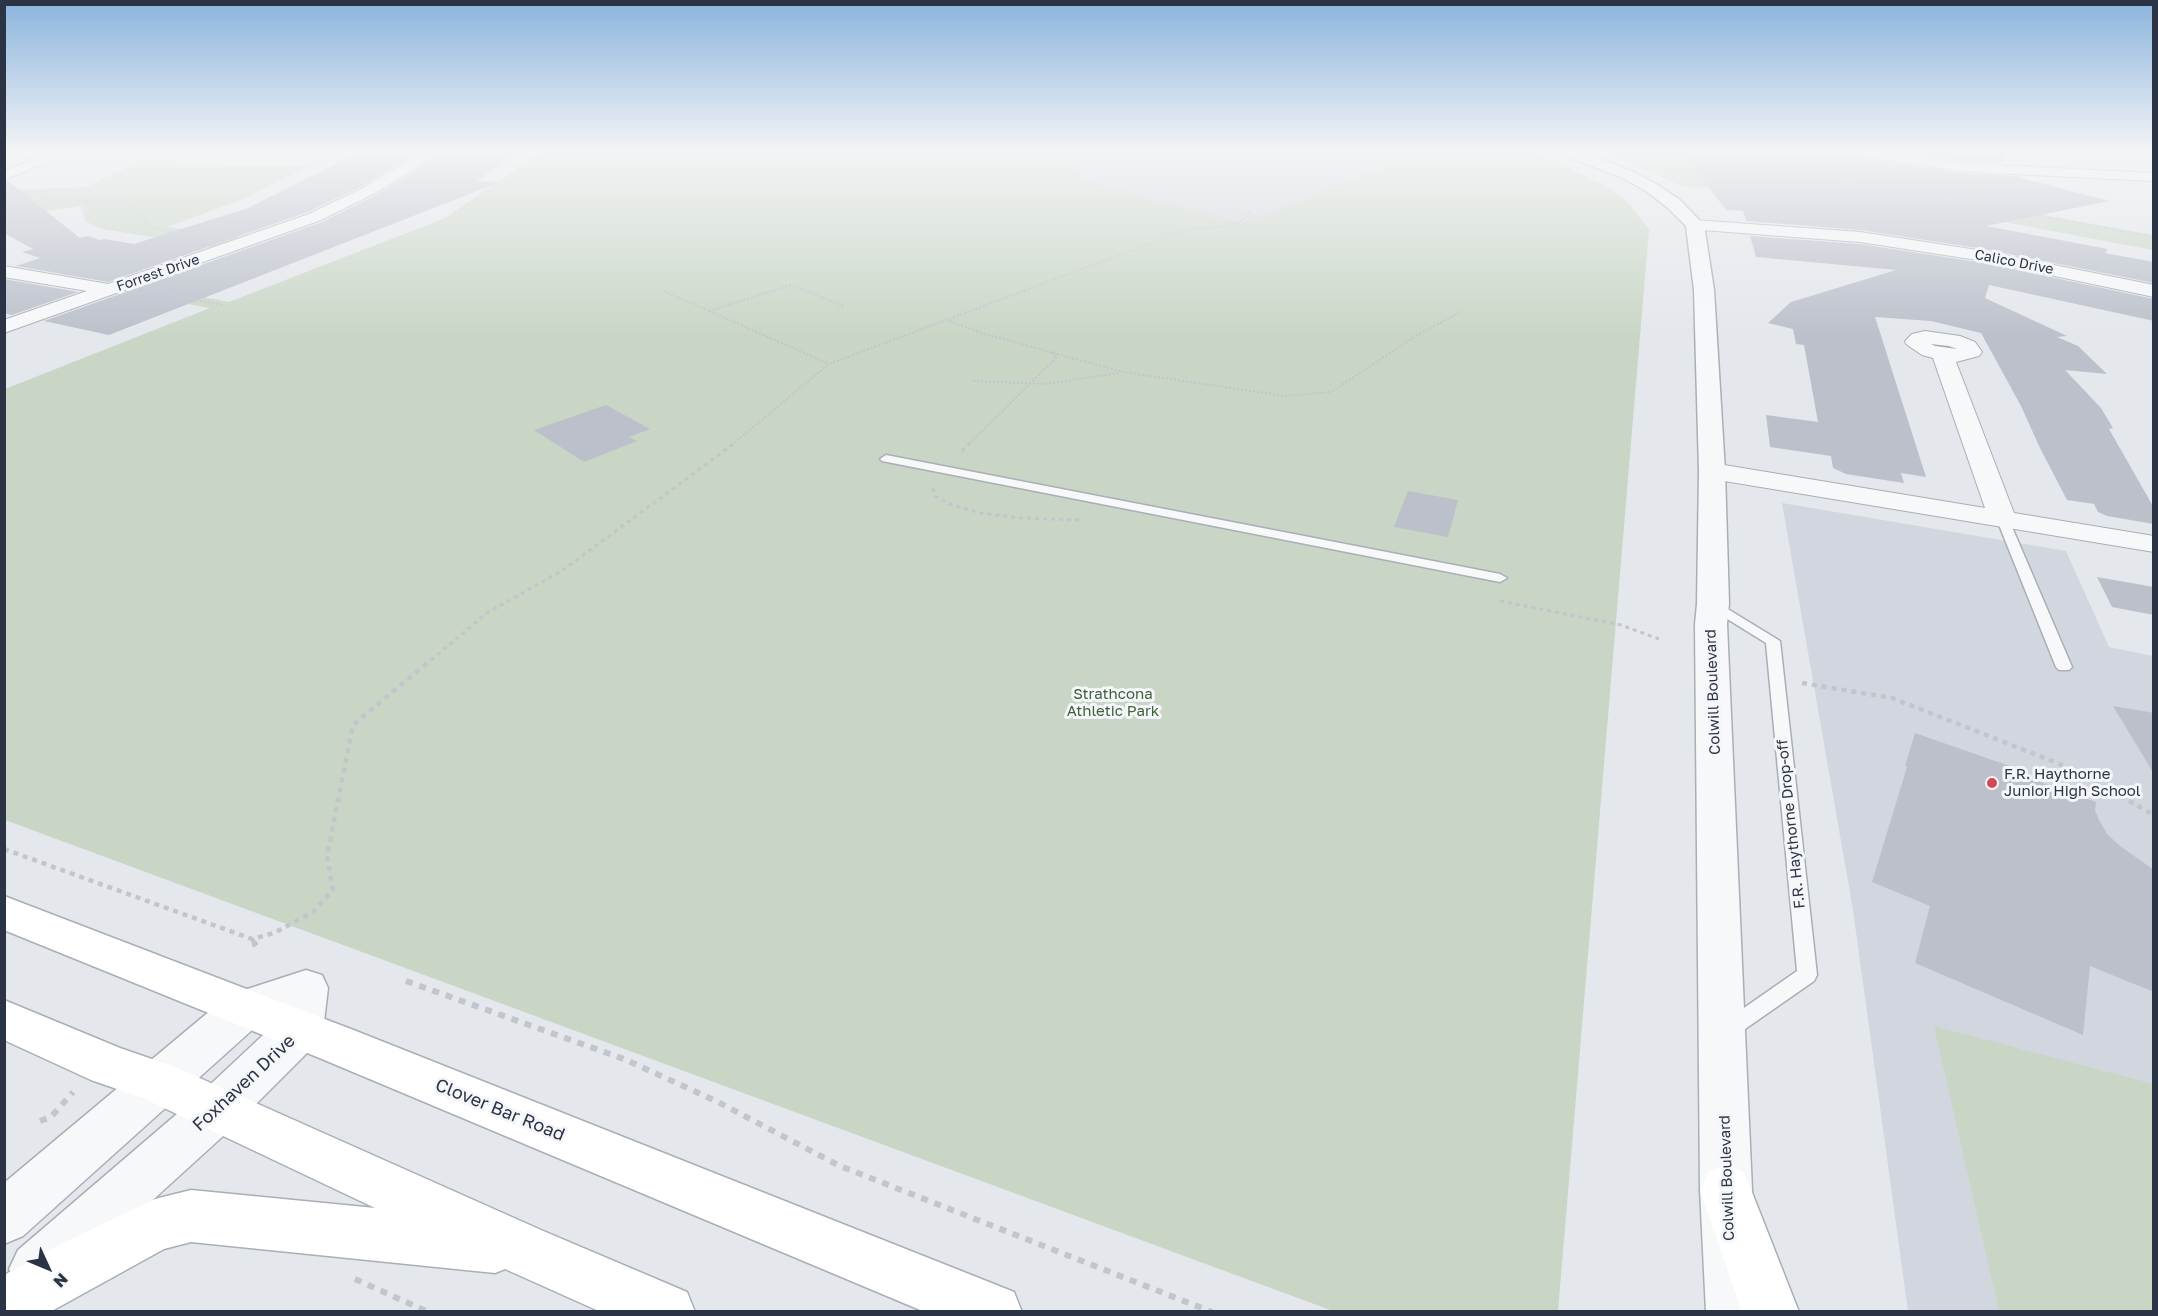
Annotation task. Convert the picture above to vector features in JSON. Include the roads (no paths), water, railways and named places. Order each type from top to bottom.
[{"type":"main road","name":"Clover Bar Road","points":[[4,912],[994,1311]]},
{"type":"main road","points":[[4,1018],[108,1065],[158,1082],[216,1111],[255,1125],[522,1249],[667,1311]]},
{"type":"main road","points":[[1726,1190],[1771,1311]]},
{"type":"main road","points":[[4,1307],[81,1262],[155,1225],[191,1216],[522,1249]]},
{"type":"street","name":"Forrest Drive","points":[[4,327],[324,212]]},
{"type":"street","points":[[1682,212],[1695,225]]},
{"type":"street","name":"Calico Drive","points":[[1695,225],[1883,240],[1984,256],[2154,291]]},
{"type":"street","name":"Colwill Boulevard","points":[[1695,225],[1704,290],[1712,471],[1713,604],[1711,624],[1726,1190],[1734,1311]]},
{"type":"street","name":"Forrest Drive","points":[[4,271],[109,290]]},
{"type":"street","points":[[1942,354],[2003,520]]},
{"type":"street","points":[[1712,471],[2154,544]]},
{"type":"street","points":[[4,1218],[245,1008]]},
{"type":"street","name":"Foxhaven Drive","points":[[4,1299],[216,1111],[300,1030]]},
{"type":"lane","points":[[886,459],[1500,578]]},
{"type":"lane","points":[[2003,520],[2064,668]]},
{"type":"lane","name":"F.R. Haythorne Drop-off","points":[[1713,604],[1773,641],[1807,975],[1723,1033]]},
{"type":"place","name":"F.R. Haythorne Junior High School","points":[[1992,783]]},
{"type":"park label","name":"Strathcona Athletic Park","points":[[1113,702]]}]
